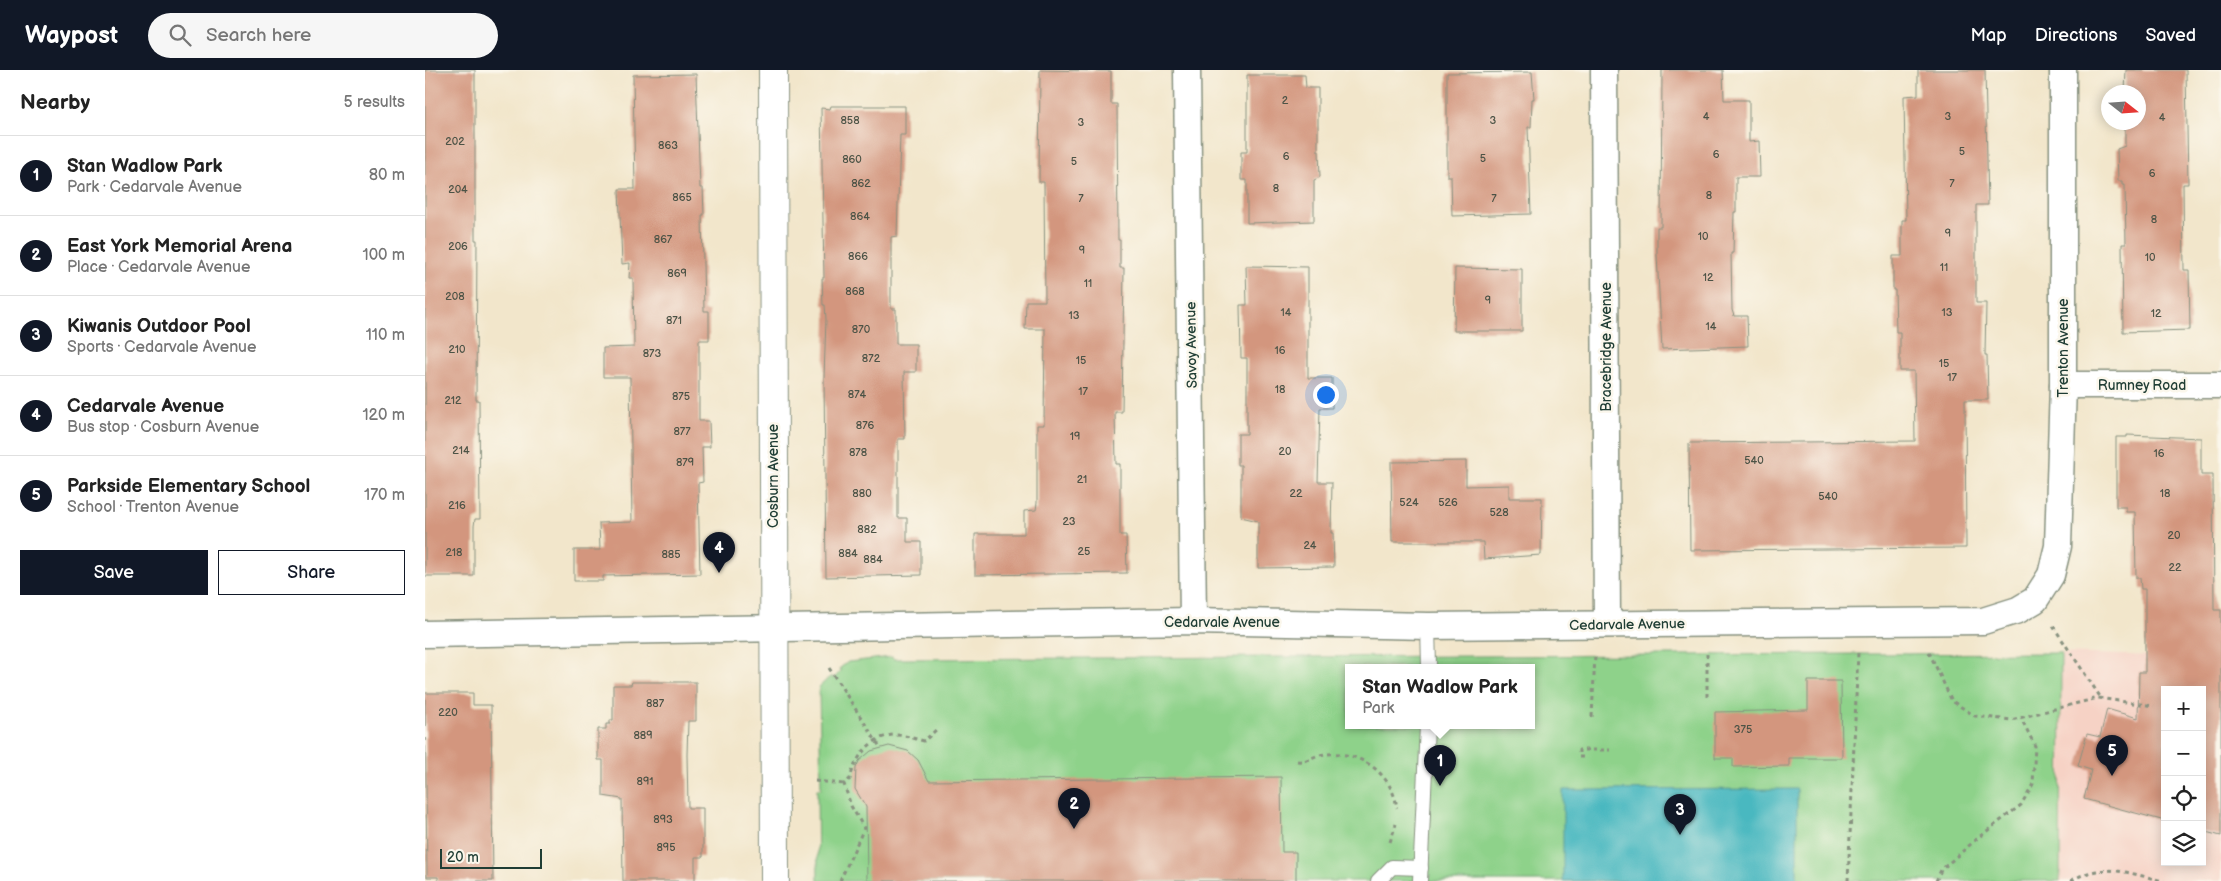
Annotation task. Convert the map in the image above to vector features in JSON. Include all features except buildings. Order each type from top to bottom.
[{"type":"street","name":"Cosburn Avenue","points":[[773,70],[775,881]]},
{"type":"street","name":"Savoy Avenue","points":[[1187,70],[1193,621]]},
{"type":"street","name":"Bracebridge Avenue","points":[[1604,70],[1607,624]]},
{"type":"street","name":"Trenton Avenue","points":[[2018,610],[2035,600],[2051,575],[2058,546],[2063,385],[2063,70]]},
{"type":"street","name":"Rumney Road","points":[[2063,385],[2221,385]]},
{"type":"street","name":"Cedarvale Avenue","points":[[425,634],[1193,621],[1428,626],[1983,621],[2018,610]]},
{"type":"lane","points":[[1428,626],[1429,664]]},
{"type":"lane","points":[[1378,881],[1392,867],[1421,875],[1427,729]]},
{"type":"path","points":[[2053,626],[2101,698]]},
{"type":"path","points":[[1848,881],[1858,647]]},
{"type":"path","points":[[1927,647],[1952,701],[1975,716],[2011,720],[2052,711],[2082,700],[2101,698],[2154,706]]},
{"type":"path","points":[[1707,649],[1707,696]]},
{"type":"path","points":[[1592,717],[1595,650]]},
{"type":"path","points":[[829,668],[880,747]]},
{"type":"path","points":[[1936,881],[1941,870],[2021,805],[2033,784],[2035,746],[2021,718]]},
{"type":"path","points":[[815,781],[844,784],[850,779],[854,764],[875,739],[894,734],[924,741],[937,729]]},
{"type":"path","points":[[1583,757],[1579,757],[1579,750],[1610,750]]},
{"type":"path","points":[[1297,761],[1336,754],[1362,759],[1378,770],[1392,789],[1397,806],[1396,825],[1391,840],[1392,867]]},
{"type":"path","points":[[840,881],[863,828],[851,806],[844,784]]},
{"type":"path","points":[[2071,881],[2086,872],[2107,869],[2164,881]]},
{"type":"shaded area","points":[[2061,653],[2221,658],[2221,881],[2060,881]]},
{"type":"green space","points":[[2061,653],[2060,881],[818,881],[817,789],[821,789],[819,687],[831,676],[833,679],[841,671],[840,668],[848,662],[892,657],[893,659]]},
{"type":"water","points":[[1797,789],[1797,881],[1563,881],[1563,790]]},
{"type":"place","name":"Cedarvale Avenue","points":[[719,573]]},
{"type":"place","name":"Parkside Elementary School","points":[[2112,776]]},
{"type":"place","name":"Stan Wadlow Park","points":[[1440,786]]},
{"type":"place","name":"East York Memorial Arena","points":[[1074,829]]},
{"type":"place","name":"Kiwanis Outdoor Pool","points":[[1680,835]]}]
